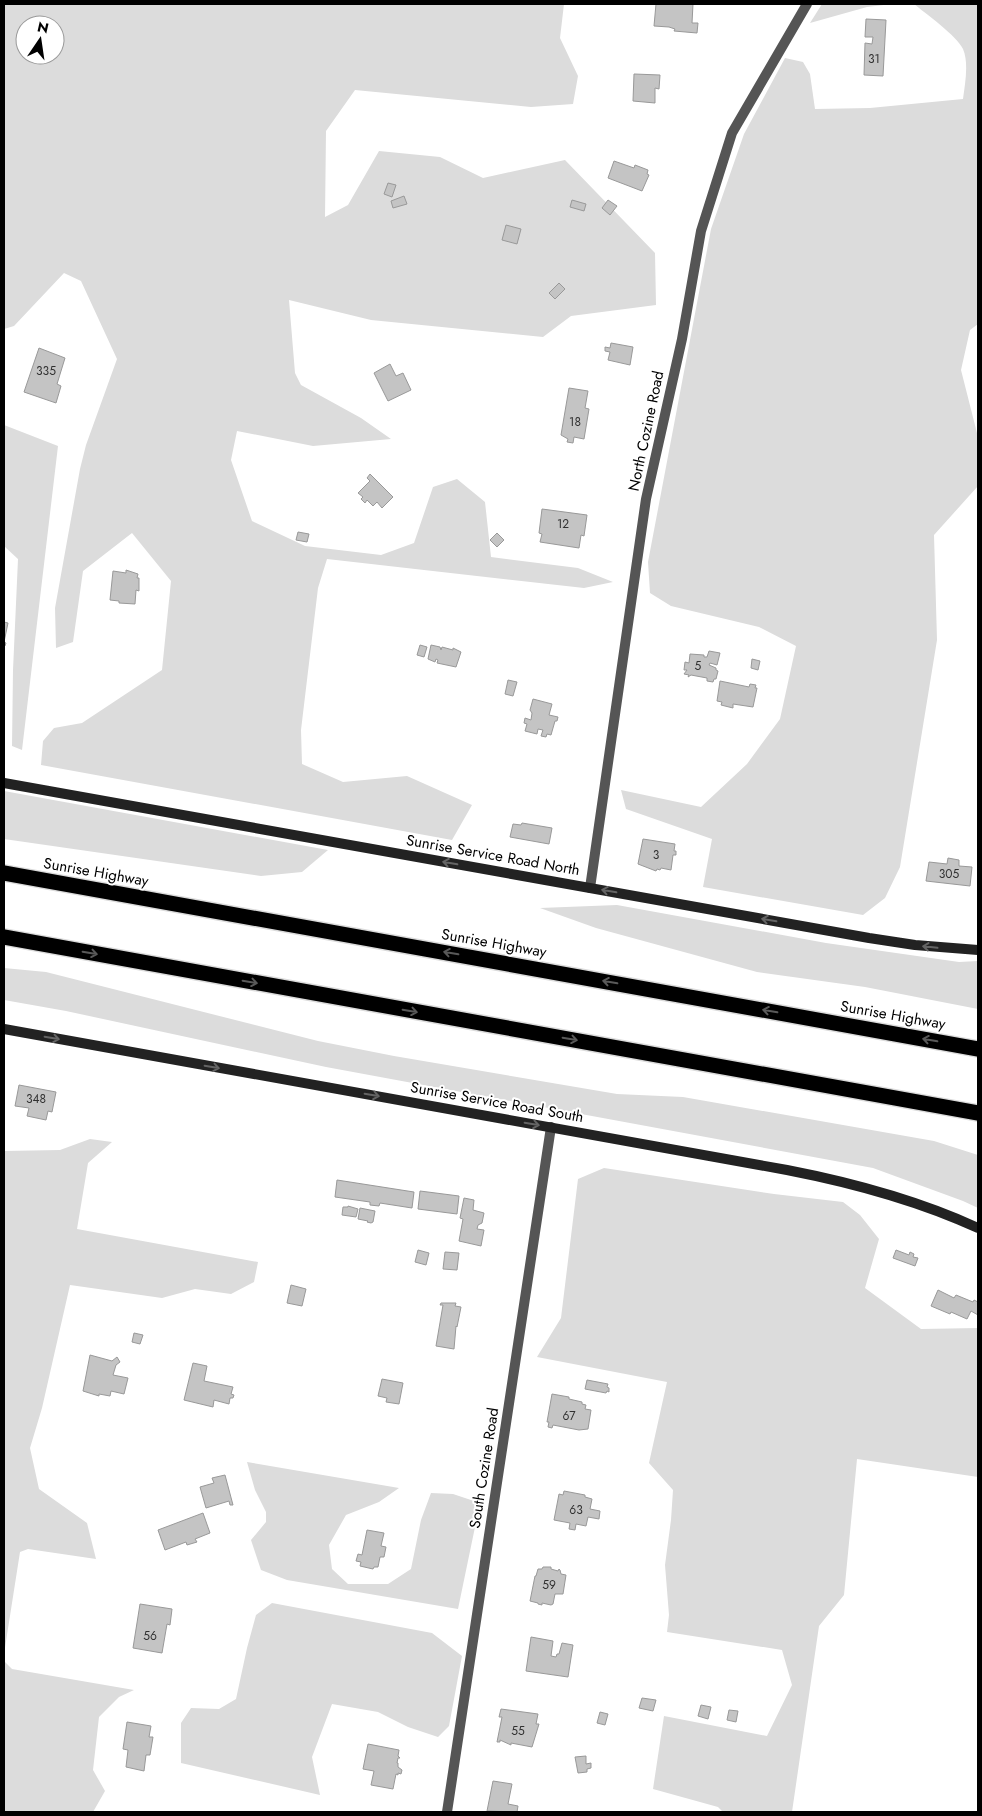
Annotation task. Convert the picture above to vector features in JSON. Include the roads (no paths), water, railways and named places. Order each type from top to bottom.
[{"type":"highway","name":"Sunrise Highway","points":[[4,873],[978,1048]]},
{"type":"highway","points":[[4,937],[978,1113]]},
{"type":"street","name":"North Cozine Road","points":[[590,888],[646,499],[682,339],[701,231],[732,133],[807,4]]},
{"type":"street","name":"Sunrise Service Road North","points":[[4,783],[897,943],[978,950]]},
{"type":"street","name":"Sunrise Service Road South","points":[[4,1029],[842,1181],[916,1203],[978,1228]]},
{"type":"street","name":"South Cozine Road","points":[[446,1812],[551,1127]]}]
